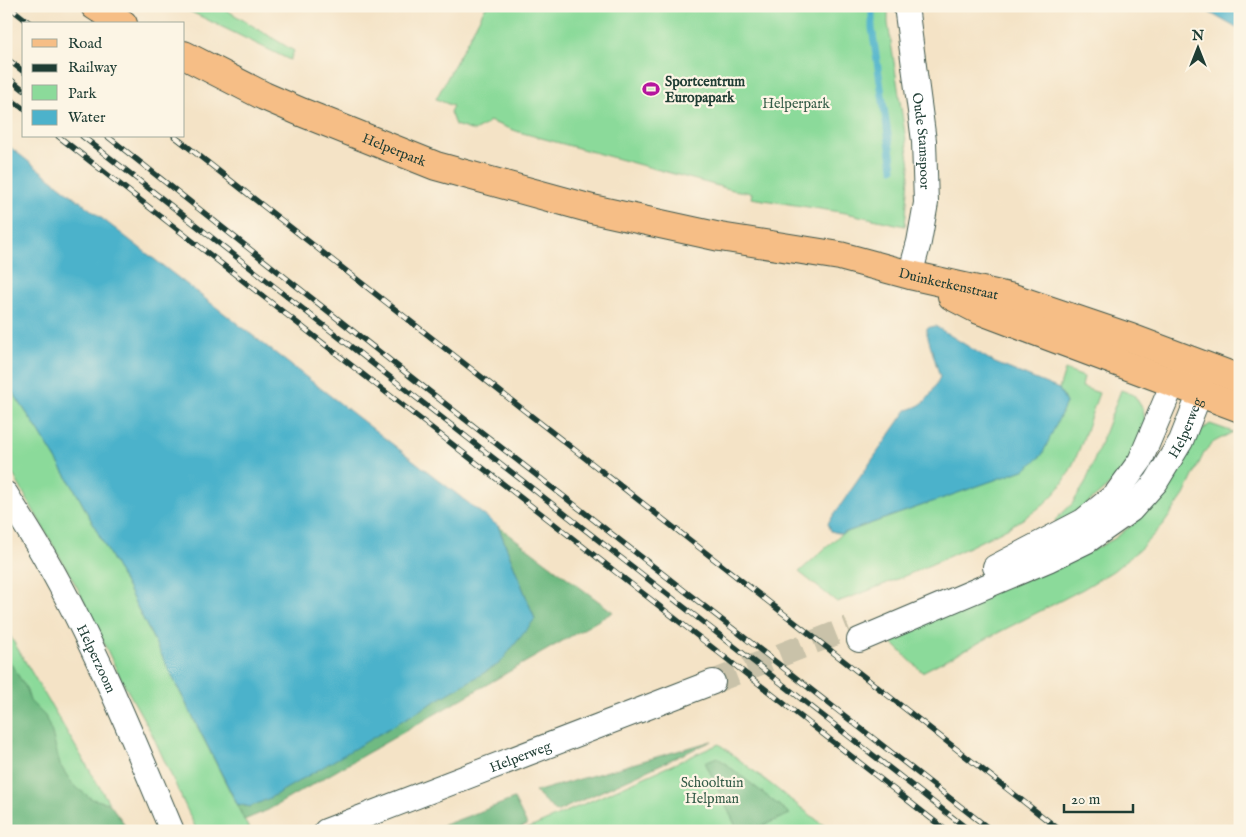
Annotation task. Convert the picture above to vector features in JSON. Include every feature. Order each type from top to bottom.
[{"type":"main road","points":[[95,6],[121,22]]},
{"type":"main road","name":"Helperpark","points":[[185,56],[264,96],[300,112],[436,166],[592,209],[720,237],[840,256],[910,275]]},
{"type":"main road","name":"Duinkerkenstraat","points":[[910,275],[1013,298],[1122,334],[1240,379]]},
{"type":"main road","name":"Duinkerkenstraat","points":[[910,275],[979,310],[1240,408]]},
{"type":"street","name":"Oude Stamspoor","points":[[906,6],[924,141],[926,203],[910,275]]},
{"type":"street","name":"Helperweg","points":[[1197,364],[1200,393],[1181,441],[1156,482],[1131,510],[1088,540],[1048,560],[854,634],[1009,561],[1083,522],[1116,494],[1140,462],[1173,383],[1197,364]]},
{"type":"street","name":"Helperzoom","points":[[6,494],[44,556],[87,638],[132,734],[172,831]]},
{"type":"street","name":"Helperweg","points":[[326,831],[719,686],[359,831]]},
{"type":"green space","points":[[179,6],[220,6],[294,51],[290,60]]},
{"type":"green space","name":"Helperpark","points":[[486,6],[888,6],[888,23],[910,166],[905,226],[846,213],[751,198],[752,193],[733,190],[519,132],[489,121],[474,131],[455,125],[450,112],[453,106],[436,99]]},
{"type":"green space","points":[[1065,370],[1084,377],[1082,387],[1099,393],[1070,471],[1056,492],[1046,502],[1022,520],[954,554],[888,583],[837,602],[799,572],[841,534],[1026,469],[1066,403],[1059,389]]},
{"type":"green space","points":[[6,382],[75,490],[128,589],[249,829],[244,831],[197,831],[152,734],[120,677],[78,589],[6,462]]},
{"type":"green space","points":[[1121,390],[1134,395],[1143,409],[1146,425],[1130,467],[1059,528],[1055,520],[1072,504],[1085,484]]},
{"type":"green space","points":[[1210,424],[1233,432],[1214,442],[1205,451],[1184,495],[1163,525],[1140,549],[1113,571],[1083,589],[922,672],[884,635],[1070,562],[1114,539],[1138,520],[1197,434]]},
{"type":"green space","points":[[498,526],[613,612],[268,810],[244,820],[237,804],[250,807],[535,619]]},
{"type":"green space","points":[[6,629],[109,803],[122,831],[6,831]]},
{"type":"green space","points":[[6,656],[26,688],[30,701],[45,716],[52,733],[60,765],[73,785],[92,799],[109,803],[123,822],[126,831],[6,831]]},
{"type":"green space","points":[[712,741],[556,812],[535,792]]},
{"type":"green space","name":"Schooltuin Helpman","points":[[719,744],[831,831],[523,831]]},
{"type":"green space","points":[[717,757],[790,814],[750,831],[738,831],[705,762]]},
{"type":"green space","points":[[514,799],[527,825],[513,831],[428,831]]},
{"type":"water","points":[[1198,6],[1240,6],[1240,30]]},
{"type":"water","points":[[6,144],[498,526],[535,619],[499,664],[270,798],[250,807],[237,804],[128,589],[75,490],[6,382]]},
{"type":"water","points":[[935,326],[995,363],[1059,389],[1066,403],[1042,455],[1026,469],[841,534],[831,531],[828,523],[907,410],[924,402],[934,389],[940,377],[927,334],[927,328]]},
{"type":"waterway","points":[[872,6],[872,28],[893,168]]},
{"type":"tunnel","points":[[713,682],[849,628]]},
{"type":"railway","points":[[8,6],[28,22]]},
{"type":"railway","points":[[6,58],[22,70]]},
{"type":"railway","points":[[6,76],[22,88]]},
{"type":"railway","points":[[6,96],[22,108]]},
{"type":"railway","points":[[61,138],[947,831]]},
{"type":"railway","points":[[85,138],[970,831]]},
{"type":"railway","points":[[110,138],[425,388],[992,831]]},
{"type":"railway","points":[[177,138],[1061,831]]},
{"type":"place","name":"Sportcentrum Europapark","points":[[651,89]]}]
